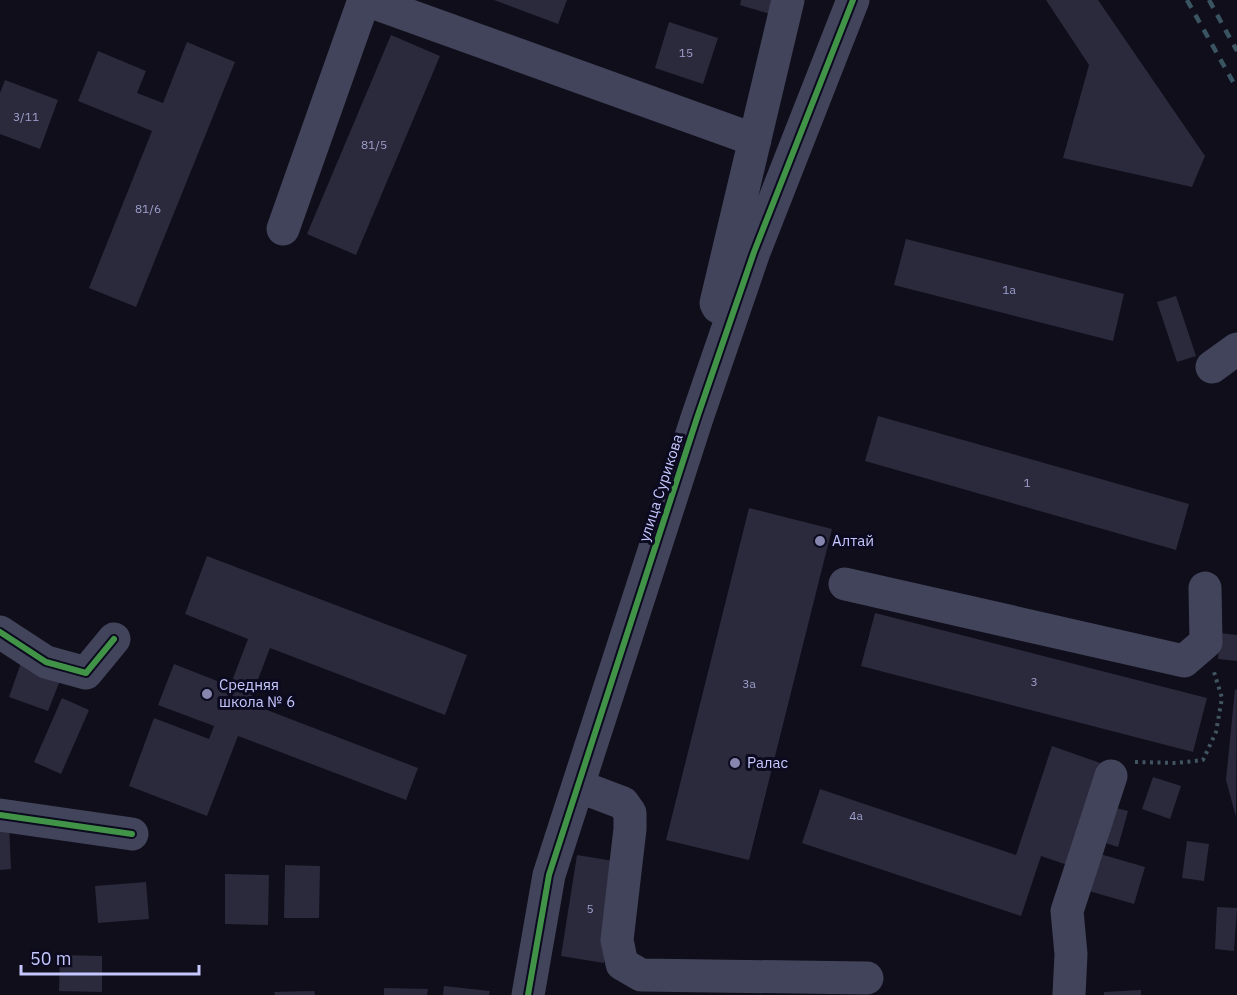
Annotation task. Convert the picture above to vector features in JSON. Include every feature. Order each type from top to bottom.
[{"type":"street","points":[[283,229],[365,0],[755,140]]},
{"type":"street","points":[[729,322],[716,303],[788,0]]},
{"type":"street","name":"улица Сурикова","points":[[528,995],[549,875],[729,322],[754,252],[853,0]]},
{"type":"street","points":[[845,584],[1184,661],[1206,642],[1205,588]]},
{"type":"street","points":[[0,632],[46,662],[86,673],[114,639]]},
{"type":"street","points":[[1069,995],[1071,954],[1067,911],[1111,776]]},
{"type":"street","points":[[578,786],[623,803],[630,813],[617,940],[622,964],[641,975],[729,986],[867,978]]},
{"type":"street","points":[[0,815],[132,834]]},
{"type":"path","points":[[1111,776],[1137,761],[1176,763],[1203,760],[1216,732],[1222,698],[1206,642]]},
{"type":"building","points":[[494,0],[567,0],[558,24]]},
{"type":"building","points":[[741,0],[775,0],[770,14],[740,5]]},
{"type":"building","points":[[1046,0],[1098,0],[1205,156],[1192,187],[1063,158],[1089,65]]},
{"type":"building","points":[[669,22],[718,38],[703,84],[655,68]]},
{"type":"building","points":[[391,35],[440,56],[356,255],[307,234]]},
{"type":"building","points":[[187,42],[235,62],[136,307],[89,288],[152,131],[78,101],[98,51],[146,71],[137,93],[163,103]]},
{"type":"building","points":[[5,80],[58,100],[40,149],[0,134],[0,93]]},
{"type":"building","points":[[906,239],[1124,294],[1113,341],[894,285]]},
{"type":"building","points":[[1176,296],[1196,356],[1177,362],[1157,302]]},
{"type":"building","points":[[878,416],[1189,504],[1176,550],[865,461]]},
{"type":"building","points":[[749,508],[832,529],[749,860],[666,840]]},
{"type":"building","name":"Средняя школа № 6","points":[[207,556],[467,655],[445,715],[270,648],[249,703],[418,768],[406,800],[238,736],[207,816],[129,786],[154,718],[209,739],[214,726],[158,705],[174,664],[230,686],[248,639],[185,614]]},
{"type":"building","points":[[875,613],[1207,698],[1193,752],[861,666]]},
{"type":"building","points":[[1220,633],[1237,635],[1237,661],[1218,659]]},
{"type":"building","points":[[21,663],[61,678],[48,711],[9,697]]},
{"type":"building","points":[[1235,689],[1237,690],[1236,817],[1226,780]]},
{"type":"building","points":[[62,698],[89,710],[61,774],[34,762]]},
{"type":"building","points":[[1052,746],[1106,765],[1073,867],[1041,856],[1021,916],[802,843],[820,789],[1016,855]]},
{"type":"building","points":[[1153,777],[1181,786],[1170,819],[1142,809]]},
{"type":"building","points":[[1108,806],[1128,811],[1118,847],[1099,841]]},
{"type":"building","points":[[9,824],[11,869],[0,870],[0,825]]},
{"type":"building","points":[[1187,841],[1209,844],[1204,881],[1182,878]]},
{"type":"building","points":[[1100,854],[1145,867],[1134,904],[1089,891]]},
{"type":"building","points":[[577,855],[620,862],[604,963],[561,956]]},
{"type":"building","points":[[285,865],[320,866],[319,918],[284,918]]},
{"type":"building","points":[[225,874],[269,875],[268,925],[225,924]]},
{"type":"building","points":[[146,882],[149,919],[98,923],[95,886]]},
{"type":"building","points":[[1217,907],[1237,908],[1234,951],[1215,949]]},
{"type":"building","points":[[60,955],[102,956],[102,992],[59,991]]},
{"type":"building","points":[[444,986],[490,991],[489,995],[443,995]]},
{"type":"building","points":[[384,988],[428,989],[427,995],[384,995]]},
{"type":"building","points":[[1141,990],[1141,995],[1104,995],[1104,992]]},
{"type":"building","points":[[314,991],[315,995],[275,995],[274,992]]},
{"type":"railway","points":[[1187,0],[1237,89]]},
{"type":"railway","points":[[1209,0],[1237,51]]},
{"type":"cycle path","points":[[528,995],[549,875],[697,418],[754,252],[853,0]]},
{"type":"cycle path","points":[[0,632],[46,662],[86,673],[114,639]]},
{"type":"cycle path","points":[[0,815],[132,834]]},
{"type":"place","name":"Алтай","points":[[820,541]]},
{"type":"place","name":"Средняя школа № 6","points":[[207,694]]},
{"type":"place","name":"Ралас","points":[[735,763]]}]
